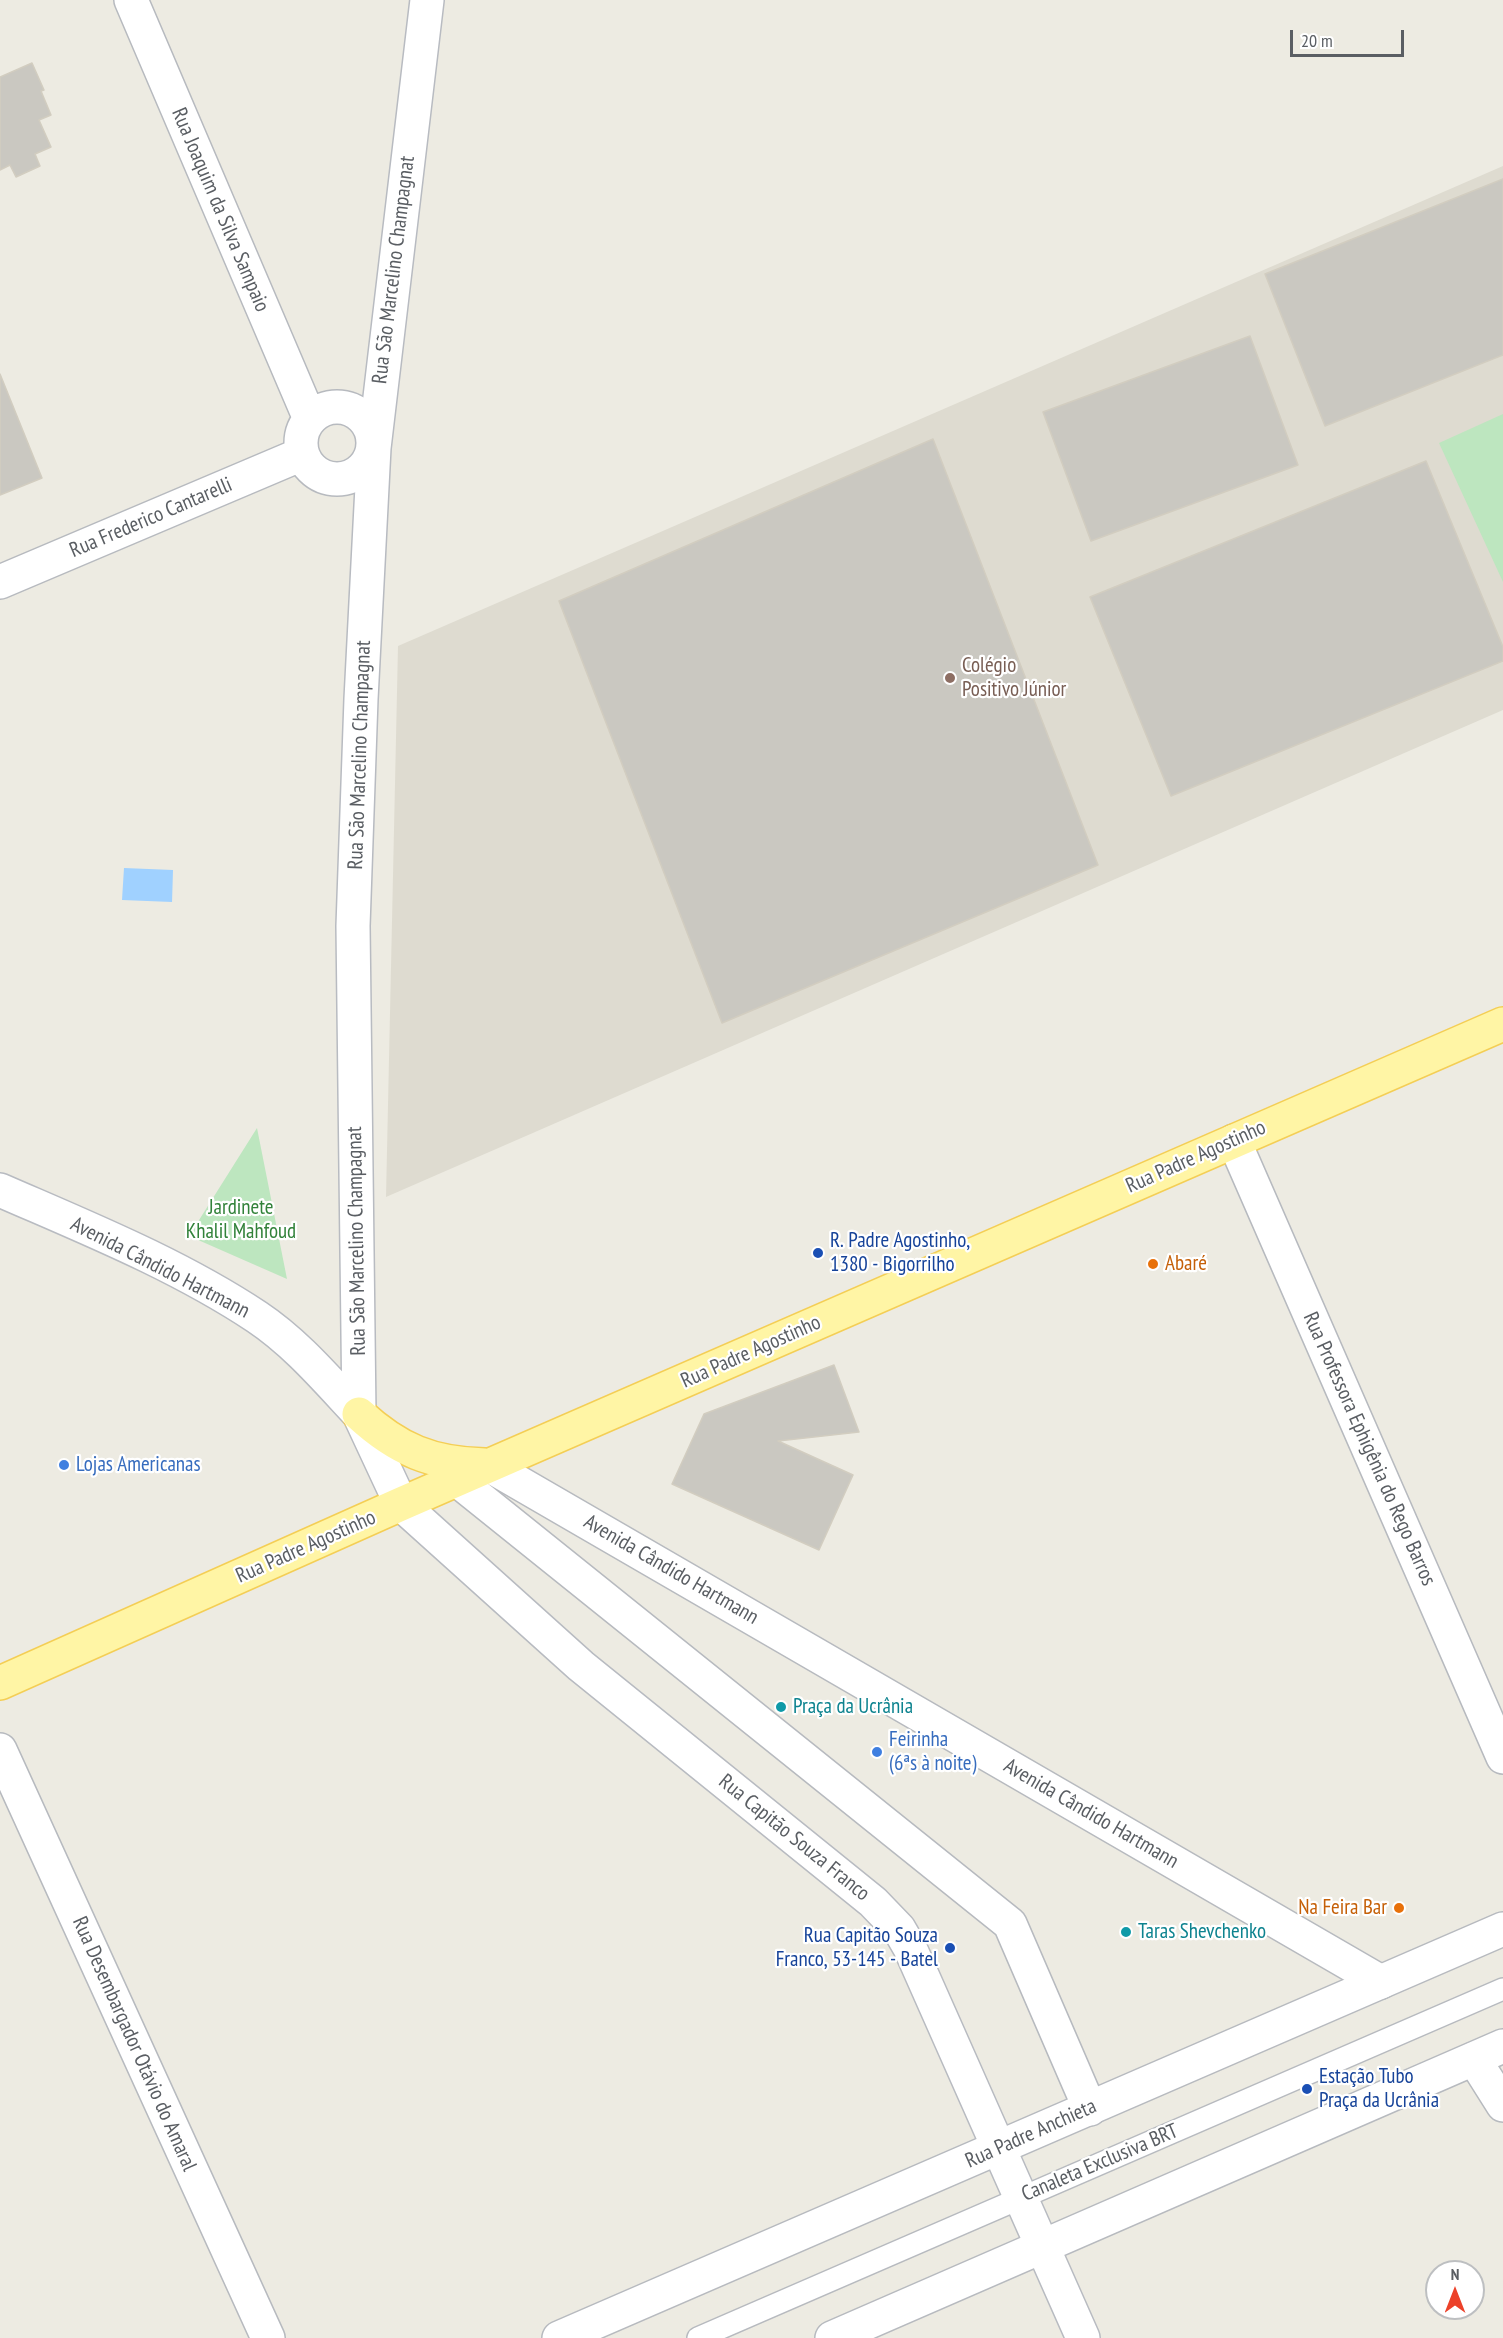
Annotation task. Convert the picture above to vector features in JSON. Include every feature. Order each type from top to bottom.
[{"type":"main road","name":"Rua Padre Agostinho","points":[[0,1683],[401,1504],[1503,1024]]},
{"type":"main road","points":[[359,1414],[380,1433],[405,1449],[432,1460],[461,1465],[490,1466]]},
{"type":"street","name":"Rua Joaquim da Silva Sampaio","points":[[131,0],[310,419]]},
{"type":"street","name":"Rua São Marcelino Champagnat","points":[[401,1504],[359,1414],[353,926],[361,699],[374,448],[427,0]]},
{"type":"street","points":[[330,407],[353,410],[370,426],[374,436],[374,448],[363,470],[353,477],[341,480],[329,479],[317,474],[302,454],[303,429],[318,412],[330,407]]},
{"type":"street","name":"Rua Frederico Cantarelli","points":[[0,582],[302,454]]},
{"type":"street","name":"Rua Professora Ephigênia do Rego Barros","points":[[1234,1141],[1503,1756]]},
{"type":"street","name":"Avenida Cândido Hartmann","points":[[0,1190],[127,1246],[202,1285],[258,1318],[303,1354],[359,1414]]},
{"type":"street","name":"Avenida Cândido Hartmann","points":[[490,1466],[1381,1982]]},
{"type":"street","points":[[457,1480],[1010,1924],[1090,2109]]},
{"type":"street","name":"Rua Capitão Souza Franco","points":[[401,1504],[581,1666],[885,1913],[899,1929],[910,1948],[1083,2338]]},
{"type":"street","name":"Rua Desembargador Otávio do Amaral","points":[[0,1750],[268,2338]]},
{"type":"street","name":"Rua Padre Anchieta","points":[[559,2338],[1503,1929]]},
{"type":"street","points":[[832,2338],[1503,2046]]},
{"type":"street","points":[[1474,2059],[1503,2105]]},
{"type":"lane","name":"Canaleta Exclusiva BRT","points":[[698,2338],[1503,1989]]},
{"type":"shaded area","name":"Colégio Positivo Júnior","points":[[1503,166],[1503,710],[386,1197],[398,646]]},
{"type":"green space","points":[[1503,414],[1503,582],[1439,443]]},
{"type":"green space","name":"Jardinete Khalil Mahfoud","points":[[257,1128],[287,1279],[189,1236]]},
{"type":"water","points":[[124,868],[173,870],[172,902],[122,900]]},
{"type":"building","points":[[32,63],[44,90],[41,91],[51,115],[39,120],[51,147],[35,154],[40,166],[16,177],[10,165],[0,170],[0,77]]},
{"type":"building","points":[[1503,179],[1503,355],[1325,426],[1265,274]]},
{"type":"building","points":[[1250,336],[1298,465],[1091,541],[1043,412]]},
{"type":"building","points":[[0,374],[42,478],[0,495]]},
{"type":"building","points":[[933,439],[1098,865],[722,1023],[559,601]]},
{"type":"building","points":[[1426,461],[1503,647],[1503,661],[1171,796],[1090,597]]},
{"type":"building","points":[[834,1365],[859,1432],[778,1441],[853,1475],[819,1550],[672,1484],[704,1414]]},
{"type":"place","name":"Colégio Positivo Júnior","points":[[950,678]]},
{"type":"place","name":"R. Padre Agostinho, 1380 - Bigorrilho","points":[[818,1253]]},
{"type":"place","name":"Abaré","points":[[1153,1264]]},
{"type":"place","name":"Lojas Americanas","points":[[64,1465]]},
{"type":"place","name":"Praça da Ucrânia","points":[[781,1707]]},
{"type":"place","name":"Feirinha (6ªs à noite)","points":[[877,1752]]},
{"type":"place","name":"Na Feira Bar","points":[[1399,1908]]},
{"type":"place","name":"Taras Shevchenko","points":[[1126,1932]]},
{"type":"place","name":"Rua Capitão Souza Franco, 53-145 - Batel","points":[[950,1948]]},
{"type":"place","name":"Estação Tubo Praça da Ucrânia","points":[[1307,2089]]}]
